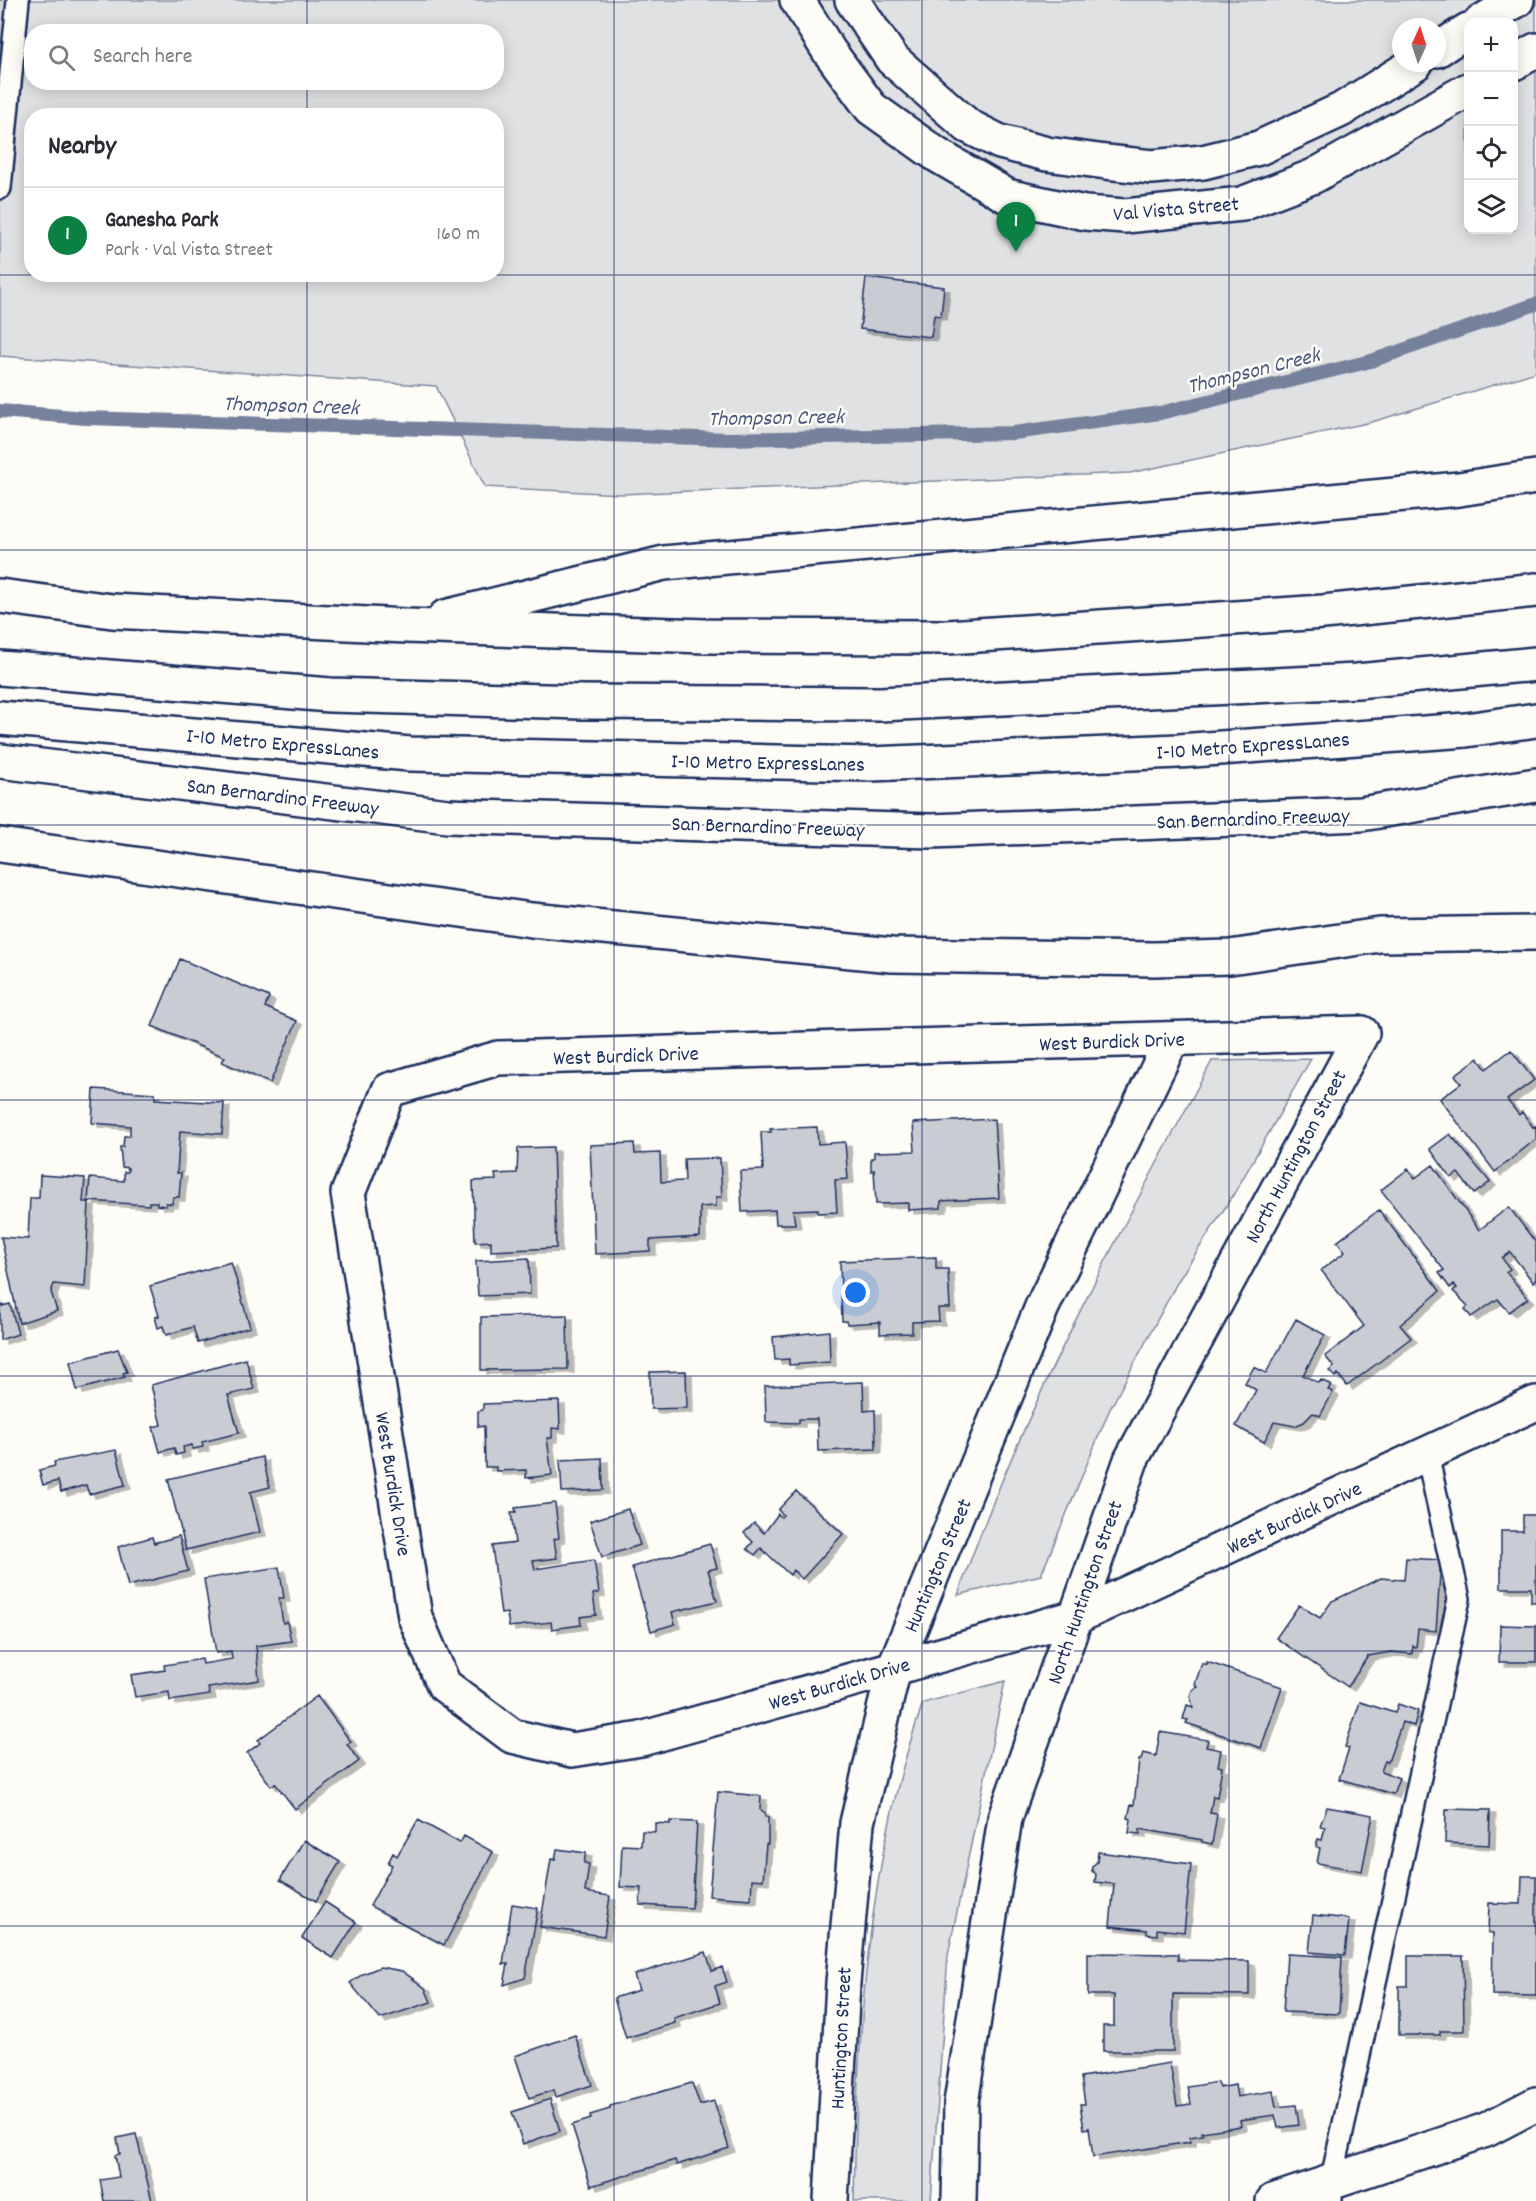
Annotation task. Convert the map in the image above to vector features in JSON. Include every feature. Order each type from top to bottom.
[{"type":"main road","name":"Val Vista Street","points":[[797,0],[829,51],[871,108],[937,155],[1007,196],[1085,213],[1125,216],[1242,204],[1314,176],[1464,92]]},
{"type":"main road","name":"Val Vista Street","points":[[852,0],[892,59],[968,126],[1000,142],[1047,154],[1106,162],[1152,167],[1203,162],[1258,147],[1341,110],[1402,72]]},
{"type":"main road","points":[[1488,18],[1517,0]]},
{"type":"main road","points":[[1446,44],[1464,33]]},
{"type":"main road","points":[[1518,61],[1536,50]]},
{"type":"main road","points":[[405,626],[664,563],[1459,489],[1536,477]]},
{"type":"main road","points":[[0,596],[112,611],[405,626],[706,636],[948,637],[1323,612],[1536,590]]},
{"type":"main road","points":[[0,668],[330,695],[582,702],[880,704],[1357,681],[1536,664]]},
{"type":"main road","name":"I-10 Metro ExpressLanes","points":[[0,718],[410,754],[871,765],[1190,750],[1466,730],[1536,720]]},
{"type":"main road","name":"San Bernardino Freeway","points":[[0,761],[448,816],[931,831],[1360,814],[1536,785]]},
{"type":"main road","points":[[0,845],[532,920],[892,955],[1153,959],[1230,957],[1380,935],[1536,933]]},
{"type":"main road","name":"West Burdick Drive","points":[[1362,1033],[498,1059],[388,1090],[348,1193],[415,1617],[444,1685],[512,1736],[572,1750],[640,1738],[1076,1617],[1536,1403]]},
{"type":"main road","name":"North Huntington Street","points":[[959,2201],[961,2103],[1005,1818],[1131,1460],[1362,1033]]},
{"type":"main road","name":"Huntington Street","points":[[831,2201],[843,1983],[857,1823],[894,1668],[1042,1307],[1172,1039]]},
{"type":"main road","points":[[1273,2201],[1331,2192],[1486,2130],[1536,2104]]},
{"type":"lane","points":[[0,188],[18,0]]},
{"type":"lane","points":[[1331,2192],[1459,1599],[1427,1454]]},
{"type":"shaded area","points":[[0,0],[1536,0],[1536,372],[1372,422],[1130,473],[621,494],[485,487],[436,386],[0,356]]},
{"type":"shaded area","points":[[1311,1059],[1235,1192],[1178,1281],[1109,1411],[1041,1575],[958,1595],[1012,1457],[1042,1390],[1107,1257],[1212,1061]]},
{"type":"shaded area","points":[[1005,1681],[948,1955],[931,2201],[854,2201],[858,2075],[869,1949],[877,1886],[904,1763],[923,1703]]},
{"type":"building","points":[[866,278],[944,287],[941,316],[934,315],[931,337],[860,329]]},
{"type":"building","points":[[180,959],[269,997],[265,1007],[297,1021],[270,1083],[222,1062],[225,1057],[152,1026]]},
{"type":"building","points":[[1511,1050],[1534,1080],[1507,1100],[1519,1115],[1522,1112],[1533,1127],[1536,1126],[1536,1139],[1495,1172],[1440,1099],[1461,1083],[1455,1075],[1478,1058],[1486,1069]]},
{"type":"building","points":[[94,1089],[155,1093],[155,1099],[224,1103],[222,1134],[180,1131],[177,1173],[181,1173],[179,1197],[173,1197],[172,1204],[166,1203],[166,1206],[157,1205],[157,1202],[149,1202],[149,1205],[88,1201],[90,1178],[124,1181],[124,1172],[128,1172],[128,1168],[122,1167],[120,1147],[123,1147],[124,1136],[130,1136],[130,1126],[92,1123]]},
{"type":"building","points":[[994,1119],[999,1198],[941,1201],[941,1208],[908,1210],[908,1203],[876,1204],[871,1158],[874,1158],[874,1152],[915,1151],[913,1123]]},
{"type":"building","points":[[817,1127],[818,1144],[845,1142],[848,1179],[835,1180],[837,1212],[818,1213],[818,1209],[793,1210],[795,1224],[776,1224],[775,1210],[742,1212],[740,1171],[763,1170],[761,1132],[771,1132],[770,1129]]},
{"type":"building","points":[[1450,1134],[1490,1182],[1474,1194],[1458,1173],[1451,1178],[1430,1149]]},
{"type":"building","points":[[634,1143],[635,1154],[660,1153],[661,1182],[685,1181],[684,1159],[720,1158],[722,1197],[716,1197],[716,1206],[700,1207],[700,1237],[650,1240],[650,1251],[595,1254],[590,1145]]},
{"type":"building","points":[[553,1147],[556,1248],[491,1251],[491,1241],[475,1242],[473,1181],[496,1180],[495,1174],[517,1173],[518,1148]]},
{"type":"building","points":[[1433,1165],[1479,1230],[1509,1207],[1536,1243],[1536,1279],[1533,1282],[1510,1252],[1502,1258],[1510,1269],[1506,1272],[1528,1298],[1509,1312],[1498,1299],[1471,1317],[1465,1309],[1468,1306],[1453,1291],[1457,1288],[1454,1284],[1450,1288],[1439,1273],[1444,1270],[1381,1190],[1408,1169],[1415,1178]]},
{"type":"building","points":[[40,1175],[85,1178],[83,1202],[89,1202],[85,1287],[54,1284],[51,1292],[57,1311],[19,1323],[1,1237],[28,1239],[30,1198],[39,1198]]},
{"type":"building","points":[[1379,1210],[1440,1291],[1400,1325],[1411,1338],[1347,1386],[1338,1374],[1335,1377],[1329,1371],[1334,1367],[1325,1356],[1364,1326],[1321,1270],[1345,1252],[1337,1242]]},
{"type":"building","points":[[936,1257],[936,1269],[948,1269],[950,1308],[938,1308],[939,1321],[912,1322],[912,1333],[880,1334],[880,1322],[847,1324],[846,1321],[842,1321],[840,1261]]},
{"type":"building","points":[[529,1258],[530,1294],[478,1296],[476,1261]]},
{"type":"building","points":[[231,1262],[250,1327],[198,1343],[193,1327],[166,1335],[163,1326],[158,1328],[155,1317],[159,1316],[150,1286]]},
{"type":"building","points":[[0,1300],[2,1306],[10,1304],[18,1334],[0,1340]]},
{"type":"building","points":[[567,1315],[568,1369],[481,1370],[481,1317]]},
{"type":"building","points":[[1296,1319],[1325,1335],[1303,1375],[1319,1383],[1321,1380],[1331,1385],[1328,1390],[1333,1392],[1320,1416],[1313,1413],[1304,1422],[1295,1426],[1274,1422],[1264,1442],[1236,1426],[1256,1390],[1245,1383],[1254,1367],[1266,1373]]},
{"type":"building","points":[[829,1331],[830,1362],[789,1365],[789,1359],[775,1360],[773,1337]]},
{"type":"building","points":[[118,1349],[127,1372],[123,1373],[125,1377],[77,1390],[70,1362]]},
{"type":"building","points":[[246,1359],[254,1389],[228,1395],[239,1433],[202,1442],[203,1447],[193,1449],[192,1445],[183,1447],[184,1453],[176,1455],[174,1448],[160,1452],[153,1427],[161,1425],[151,1385]]},
{"type":"building","points":[[686,1371],[687,1408],[651,1409],[650,1372]]},
{"type":"building","points":[[863,1382],[864,1411],[875,1410],[876,1449],[818,1451],[817,1419],[799,1419],[799,1423],[766,1422],[765,1386]]},
{"type":"building","points":[[559,1401],[560,1429],[552,1428],[552,1438],[547,1438],[552,1475],[526,1478],[526,1470],[496,1471],[496,1467],[485,1467],[484,1426],[478,1427],[478,1411],[483,1410],[483,1404]]},
{"type":"building","points":[[116,1450],[125,1485],[89,1494],[86,1485],[61,1492],[58,1481],[43,1485],[39,1470],[55,1466],[54,1462]]},
{"type":"building","points":[[262,1457],[270,1487],[250,1492],[260,1532],[186,1550],[168,1479]]},
{"type":"building","points":[[602,1458],[603,1490],[562,1492],[560,1460]]},
{"type":"building","points":[[796,1491],[843,1534],[802,1579],[793,1570],[790,1575],[761,1548],[755,1555],[747,1549],[753,1542],[744,1533],[754,1523],[764,1533],[778,1514],[781,1517],[783,1515],[778,1510]]},
{"type":"building","points":[[555,1503],[559,1538],[554,1539],[557,1558],[533,1561],[535,1569],[594,1560],[599,1593],[593,1594],[596,1615],[580,1617],[581,1625],[552,1629],[551,1622],[509,1627],[507,1613],[501,1614],[492,1546],[515,1543],[511,1512],[516,1512],[515,1508]]},
{"type":"building","points":[[628,1509],[640,1545],[602,1557],[590,1521]]},
{"type":"building","points":[[1523,1515],[1536,1515],[1536,1602],[1531,1602],[1531,1588],[1501,1588],[1501,1531],[1523,1531]]},
{"type":"building","points":[[179,1536],[188,1571],[128,1586],[118,1547],[152,1537],[154,1543]]},
{"type":"building","points":[[710,1544],[717,1568],[708,1570],[717,1601],[672,1612],[675,1624],[651,1631],[632,1567]]},
{"type":"building","points":[[1406,1558],[1441,1560],[1436,1631],[1418,1629],[1416,1647],[1413,1646],[1412,1654],[1391,1652],[1368,1656],[1348,1687],[1276,1638],[1299,1605],[1320,1618],[1332,1601],[1381,1578],[1404,1580]]},
{"type":"building","points":[[279,1567],[284,1598],[279,1598],[283,1623],[287,1622],[291,1641],[256,1646],[259,1680],[208,1688],[210,1695],[170,1701],[169,1692],[135,1697],[131,1675],[165,1670],[164,1665],[202,1659],[203,1664],[232,1659],[231,1651],[216,1653],[204,1579]]},
{"type":"building","points":[[1500,1625],[1536,1626],[1536,1662],[1499,1662]]},
{"type":"building","points":[[1207,1662],[1282,1687],[1261,1748],[1186,1723],[1188,1720],[1183,1719],[1187,1705],[1193,1707],[1190,1696],[1192,1690],[1198,1687],[1195,1684],[1202,1663],[1207,1665]]},
{"type":"building","points":[[317,1696],[351,1742],[347,1744],[359,1761],[295,1809],[275,1783],[271,1786],[247,1753],[260,1743],[258,1740]]},
{"type":"building","points":[[1360,1702],[1395,1713],[1398,1704],[1418,1711],[1414,1726],[1402,1722],[1388,1762],[1385,1761],[1381,1771],[1399,1778],[1393,1794],[1339,1779],[1349,1748],[1345,1747]]},
{"type":"building","points":[[1160,1732],[1208,1740],[1206,1747],[1221,1750],[1218,1766],[1222,1767],[1217,1797],[1213,1796],[1210,1813],[1217,1814],[1212,1844],[1202,1842],[1202,1840],[1140,1829],[1140,1834],[1129,1833],[1131,1819],[1128,1818],[1131,1804],[1134,1805],[1139,1760],[1143,1753],[1156,1756]]},
{"type":"building","points":[[718,1792],[761,1796],[760,1809],[765,1813],[765,1817],[768,1817],[768,1844],[766,1844],[763,1880],[752,1879],[751,1899],[709,1896]]},
{"type":"building","points":[[1327,1807],[1373,1815],[1362,1871],[1317,1863],[1320,1848],[1316,1847],[1318,1839],[1322,1840],[1325,1827],[1320,1826]]},
{"type":"building","points":[[1446,1809],[1490,1810],[1489,1845],[1445,1843]]},
{"type":"building","points":[[418,1820],[460,1843],[464,1836],[493,1852],[444,1945],[370,1906],[392,1865],[388,1863],[393,1853],[397,1856]]},
{"type":"building","points":[[670,1821],[697,1822],[692,1908],[640,1905],[641,1888],[620,1887],[622,1845],[641,1846],[642,1831],[655,1832],[655,1823],[670,1824]]},
{"type":"building","points":[[304,1840],[340,1862],[316,1901],[280,1880]]},
{"type":"building","points":[[557,1849],[586,1853],[584,1863],[589,1864],[585,1892],[610,1896],[604,1936],[540,1927],[551,1859],[555,1860]]},
{"type":"building","points":[[1098,1852],[1191,1864],[1184,1932],[1157,1929],[1157,1935],[1147,1934],[1147,1930],[1110,1926],[1114,1884],[1095,1882],[1096,1874],[1092,1871],[1092,1866],[1097,1862]]},
{"type":"building","points":[[1522,1876],[1536,1876],[1536,1996],[1492,1995],[1493,1933],[1488,1933],[1489,1903],[1521,1904]]},
{"type":"building","points":[[325,1902],[356,1922],[333,1958],[302,1938]]},
{"type":"building","points":[[512,1904],[538,1908],[525,1978],[504,1985],[508,1964],[503,1964]]},
{"type":"building","points":[[1313,1915],[1349,1919],[1345,1955],[1309,1952]]},
{"type":"building","points":[[706,1952],[712,1971],[722,1967],[727,1982],[715,1986],[720,2003],[674,2018],[675,2023],[626,2038],[614,1998],[639,1990],[634,1975]]},
{"type":"building","points":[[1088,1953],[1178,1954],[1178,1960],[1249,1961],[1249,1995],[1173,1994],[1173,2051],[1103,2051],[1103,2026],[1114,2026],[1114,1995],[1088,1995]]},
{"type":"building","points":[[1287,1954],[1342,1957],[1339,2014],[1283,2012]]},
{"type":"building","points":[[1408,1956],[1463,1956],[1464,2031],[1440,2031],[1440,2035],[1399,2035],[1399,1986],[1408,1986]]},
{"type":"building","points":[[380,1967],[402,1971],[425,1988],[431,2002],[380,2019],[350,1983],[363,1974]]},
{"type":"building","points":[[575,2035],[592,2085],[556,2097],[554,2090],[529,2098],[515,2056]]},
{"type":"building","points":[[1170,2063],[1177,2106],[1191,2104],[1188,2087],[1218,2082],[1220,2088],[1235,2085],[1237,2097],[1273,2091],[1276,2107],[1296,2105],[1299,2125],[1278,2128],[1275,2115],[1240,2120],[1241,2126],[1202,2132],[1203,2135],[1190,2137],[1190,2142],[1093,2157],[1089,2128],[1084,2129],[1080,2104],[1085,2104],[1081,2077]]},
{"type":"building","points":[[692,2083],[700,2105],[714,2101],[729,2148],[677,2165],[675,2160],[591,2186],[572,2125],[591,2119],[590,2115],[610,2109],[610,2106]]},
{"type":"building","points":[[550,2099],[560,2131],[523,2144],[512,2112]]},
{"type":"building","points":[[136,2134],[152,2201],[104,2201],[100,2180],[119,2177],[115,2155],[120,2154],[117,2138]]},
{"type":"waterway","name":"Thompson Creek","points":[[0,411],[86,418],[728,439],[1014,433],[1160,413],[1371,361],[1536,304]]},
{"type":"place","name":"Ganesha Park","points":[[1016,252]]}]
